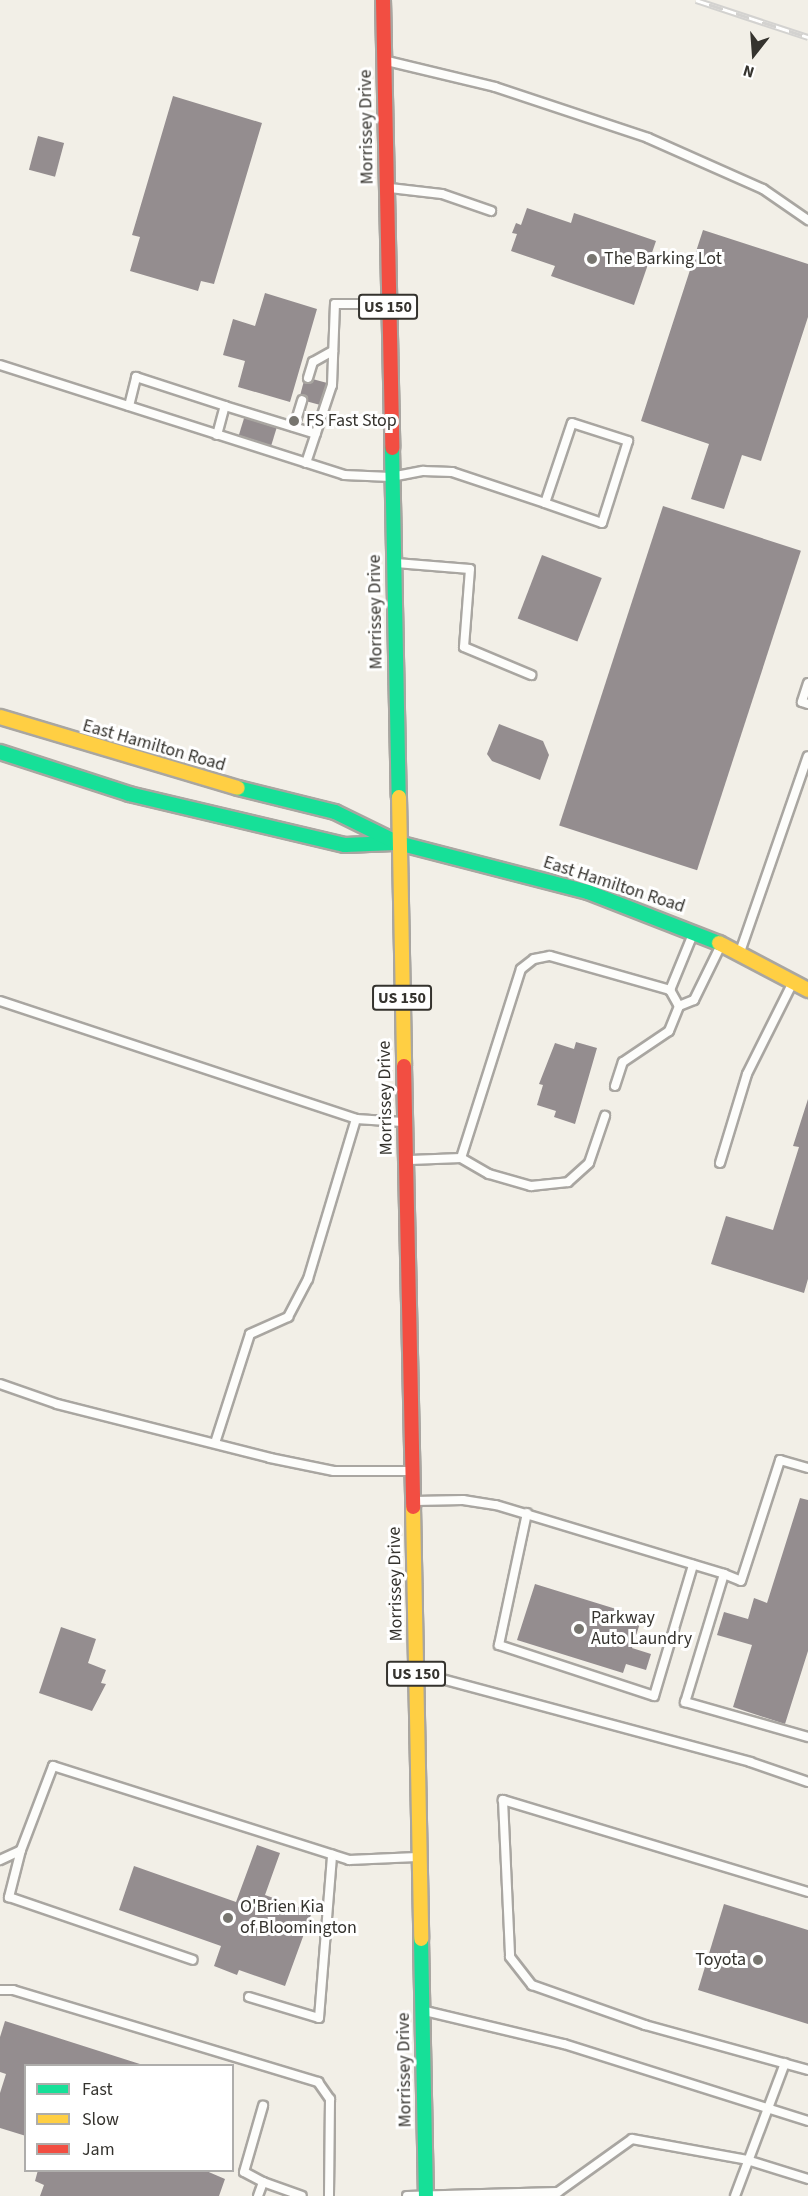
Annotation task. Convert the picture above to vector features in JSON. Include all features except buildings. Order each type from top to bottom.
[{"type":"main road","name":"Morrissey Drive","points":[[382,0],[426,2195]]},
{"type":"main road","name":"East Hamilton Road","points":[[0,717],[204,780],[335,812],[398,843],[588,892],[694,931],[740,952],[808,990]]},
{"type":"main road","name":"East Hamilton Road","points":[[0,752],[129,794],[345,845],[398,843]]},
{"type":"lane","points":[[384,60],[495,87],[648,138],[763,189],[808,220]]},
{"type":"lane","points":[[386,188],[432,192],[491,211]]},
{"type":"lane","points":[[306,463],[332,385],[335,304],[388,304]]},
{"type":"lane","points":[[308,378],[313,362],[333,351]]},
{"type":"lane","points":[[0,365],[344,475],[392,477],[423,471],[452,472],[602,523],[628,441],[572,423],[545,503]]},
{"type":"lane","points":[[129,406],[136,378],[316,434]]},
{"type":"lane","points":[[294,427],[302,400]]},
{"type":"lane","points":[[217,435],[225,406]]},
{"type":"lane","points":[[393,562],[470,569],[464,647],[531,675]]},
{"type":"lane","points":[[808,683],[802,702],[808,704]]},
{"type":"lane","points":[[740,952],[808,756]]},
{"type":"lane","points":[[670,990],[694,931]]},
{"type":"lane","points":[[615,1086],[623,1062],[669,1031],[679,1006],[694,1000],[722,944]]},
{"type":"lane","points":[[461,1158],[521,969],[534,959],[550,956],[670,990],[679,1006]]},
{"type":"lane","points":[[720,1164],[747,1074],[793,981]]},
{"type":"lane","points":[[0,1000],[356,1119],[404,1122]]},
{"type":"lane","points":[[405,1160],[461,1158],[489,1174],[531,1186],[568,1182],[589,1163],[605,1116]]},
{"type":"lane","points":[[215,1443],[250,1334],[288,1317],[308,1279],[356,1119]]},
{"type":"lane","points":[[0,1384],[57,1404],[334,1472],[411,1471]]},
{"type":"lane","points":[[412,1501],[463,1500],[527,1513],[741,1581],[780,1460],[808,1468]]},
{"type":"lane","points":[[527,1513],[499,1646],[654,1696],[693,1565]]},
{"type":"lane","points":[[724,1574],[685,1702],[808,1737]]},
{"type":"lane","points":[[416,1672],[750,1762],[808,1782]]},
{"type":"lane","points":[[193,1960],[9,1897],[21,1850],[53,1766],[348,1860],[419,1857]]},
{"type":"lane","points":[[808,1892],[503,1800],[510,1958],[532,1985],[645,2025],[808,2070]]},
{"type":"lane","points":[[0,1860],[21,1850]]},
{"type":"lane","points":[[249,1997],[319,2018],[332,1855]]},
{"type":"lane","points":[[0,1990],[13,1990],[318,2082],[330,2099],[329,2196]]},
{"type":"lane","points":[[422,2010],[564,2044],[808,2121]]},
{"type":"lane","points":[[735,2196],[785,2064]]},
{"type":"lane","points":[[263,2106],[244,2172],[263,2182],[302,2196]]},
{"type":"lane","points":[[407,2196],[559,2194],[632,2139],[747,2160],[808,2179]]},
{"type":"lane","points":[[258,2196],[263,2182]]},
{"type":"railway","points":[[696,0],[808,37]]},
{"type":"traffic: fast","points":[[392,448],[399,797]]},
{"type":"traffic: fast","points":[[0,752],[129,794],[345,845],[394,843]]},
{"type":"traffic: fast","points":[[238,788],[335,812],[398,843],[588,892],[719,943]]},
{"type":"traffic: fast","points":[[421,1939],[426,2196]]},
{"type":"traffic: slow","points":[[0,717],[238,788]]},
{"type":"traffic: slow","points":[[399,797],[404,1066]]},
{"type":"traffic: slow","points":[[719,943],[808,990]]},
{"type":"traffic: slow","points":[[413,1507],[421,1939]]},
{"type":"traffic: jam","points":[[383,0],[392,448]]},
{"type":"traffic: jam","points":[[404,1066],[413,1507]]},
{"type":"place","name":"The Barking Lot","points":[[592,259]]},
{"type":"place","name":"FS Fast Stop","points":[[294,421]]},
{"type":"place","name":"Parkway Auto Laundry","points":[[579,1629]]},
{"type":"place","name":"O'Brien Kia of Bloomington","points":[[228,1918]]},
{"type":"place","name":"Toyota","points":[[758,1960]]}]
